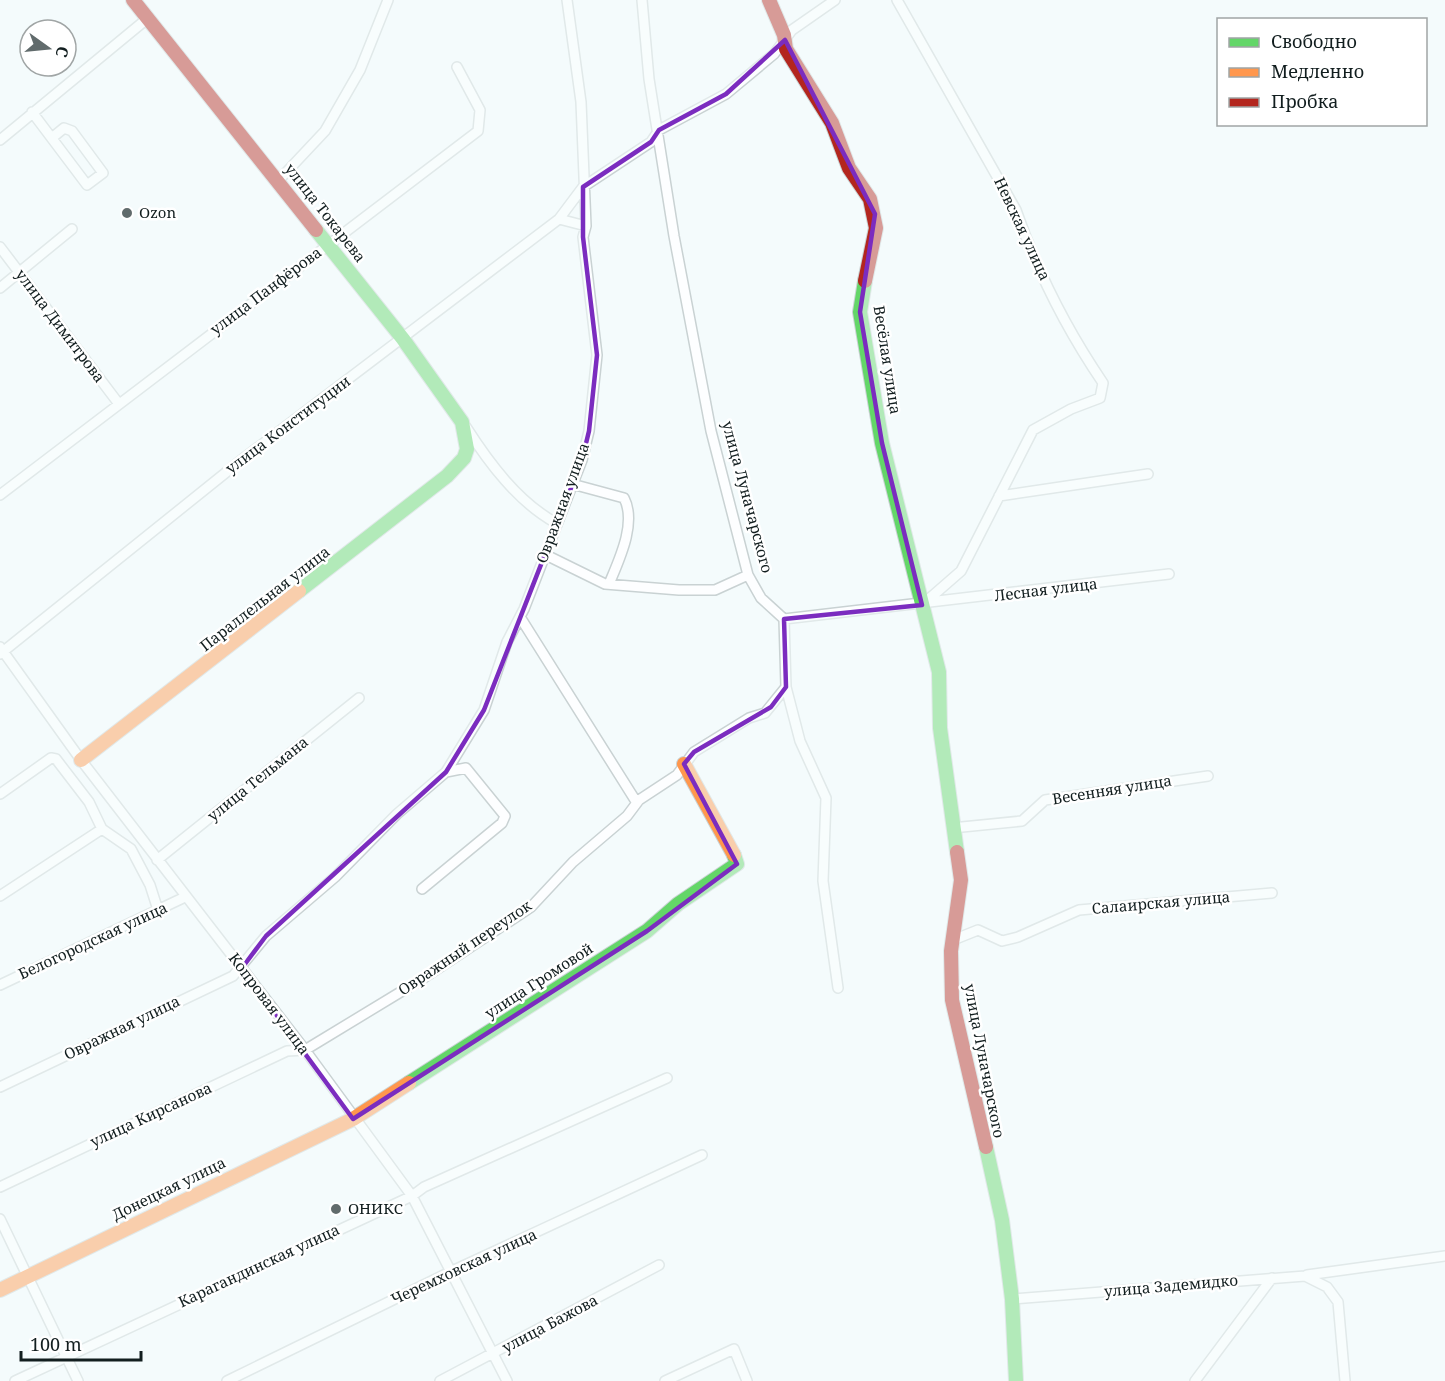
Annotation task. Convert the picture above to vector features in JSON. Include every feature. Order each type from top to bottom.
[{"type":"street","points":[[278,181],[325,131],[360,70],[388,0]]},
{"type":"street","name":"Овражная улица","points":[[0,1087],[232,975],[242,968],[266,936],[335,876],[397,814],[446,772],[484,710],[507,642],[546,555],[556,523],[582,460],[589,431],[595,383],[597,355],[583,237],[586,226],[581,102],[567,0]]},
{"type":"street","name":"улица Луначарского","points":[[642,0],[649,79],[659,130],[674,236],[711,431],[748,575],[761,598],[784,619]]},
{"type":"street","name":"Весёлая улица","points":[[769,0],[785,40],[786,49],[832,123],[849,168],[870,199],[875,214],[876,228],[860,312],[882,443],[922,605]]},
{"type":"street","name":"улица Конституции","points":[[1,651],[243,458],[559,219],[583,187],[651,142],[659,130],[726,94],[774,54],[792,30],[835,0]]},
{"type":"street","name":"Невская улица","points":[[897,0],[1016,210],[1029,247],[1081,351],[1103,383],[1100,398],[1071,409],[1034,430],[999,496]]},
{"type":"street","name":"улица Токарева","points":[[136,1],[403,339],[462,422],[467,449],[464,458]]},
{"type":"street","points":[[0,140],[148,18]]},
{"type":"street","name":"улица Панфёрова","points":[[0,495],[478,131],[480,110],[457,67]]},
{"type":"street","points":[[32,112],[53,136],[87,185],[102,173],[72,131],[64,128],[53,136]]},
{"type":"street","points":[[559,219],[586,226]]},
{"type":"street","points":[[0,288],[72,229]]},
{"type":"street","name":"улица Димитрова","points":[[0,248],[119,404]]},
{"type":"street","points":[[462,422],[509,484],[532,509],[556,523]]},
{"type":"street","name":"Параллельная улица","points":[[81,760],[447,476],[464,458]]},
{"type":"street","points":[[922,605],[961,571],[999,496],[1148,474]]},
{"type":"street","points":[[572,484],[624,498],[629,508],[623,551],[609,584]]},
{"type":"street","points":[[546,555],[609,584],[680,590],[715,590],[748,575]]},
{"type":"street","name":"Лесная улица","points":[[784,619],[922,605],[1169,574]]},
{"type":"street","name":"улица Луначарского","points":[[922,605],[939,672],[940,728],[961,880],[950,972],[952,1000],[1002,1220],[1012,1299],[1016,1381]]},
{"type":"street","points":[[520,617],[638,802]]},
{"type":"street","points":[[784,619],[786,687],[800,741],[826,798],[823,881],[838,988]]},
{"type":"street","name":"Копровая улица","points":[[1,651],[185,897],[305,1050],[353,1119],[412,1196],[507,1381]]},
{"type":"street","name":"Овражный переулок","points":[[305,1050],[422,979],[531,907],[573,862],[627,816],[638,802],[677,775],[694,752],[749,718],[765,713],[786,687]]},
{"type":"street","name":"улица Тельмана","points":[[157,860],[359,698]]},
{"type":"street","points":[[0,794],[51,758],[56,759],[89,802],[102,829],[131,849],[150,885],[158,910]]},
{"type":"street","name":"улица Громовой","points":[[353,1119],[647,931],[678,904],[737,864],[734,852],[684,764]]},
{"type":"street","points":[[422,889],[502,823],[505,816],[466,768],[446,772]]},
{"type":"street","name":"Весенняя улица","points":[[952,828],[1022,821],[1046,800],[1208,776]]},
{"type":"street","points":[[0,896],[102,829]]},
{"type":"street","name":"Салаирская улица","points":[[953,940],[978,930],[1002,941],[1018,937],[1079,910],[1272,893]]},
{"type":"street","name":"Белогородская улица","points":[[0,985],[185,897]]},
{"type":"street","name":"улица Кирсанова","points":[[0,1187],[287,1051],[305,1050]]},
{"type":"street","name":"Карагандинская улица","points":[[15,1381],[66,1355],[412,1196],[424,1187],[538,1134],[667,1078]]},
{"type":"street","name":"Донецкая улица","points":[[0,1290],[353,1119]]},
{"type":"street","name":"Черемховская улица","points":[[227,1381],[450,1272],[471,1265],[702,1155]]},
{"type":"street","points":[[0,1219],[78,1381]]},
{"type":"street","name":"улица Задемидко","points":[[1012,1299],[1305,1276],[1445,1256]]},
{"type":"street","name":"улица Бажова","points":[[440,1381],[494,1355],[658,1265]]},
{"type":"street","points":[[1305,1276],[1327,1287],[1338,1302],[1345,1381]]},
{"type":"street","points":[[1196,1381],[1272,1278]]},
{"type":"street","points":[[665,1381],[734,1349],[747,1381]]},
{"type":"highlighted area","points":[[785,40],[875,214],[860,312],[882,443],[922,605],[784,619],[786,687],[771,707],[694,752],[684,764],[737,864],[647,931],[353,1119],[242,968],[266,936],[446,772],[484,710],[582,460],[589,431],[597,355],[583,237],[583,187],[651,142],[659,130],[726,94]]},
{"type":"traffic: fast","points":[[299,591],[447,476],[464,458],[467,449],[462,422],[403,339],[316,230]]},
{"type":"traffic: fast","points":[[865,281],[860,312],[882,443],[939,672],[940,728],[957,852]]},
{"type":"traffic: fast","points":[[409,1083],[647,931],[678,904],[737,864],[734,855]]},
{"type":"traffic: fast","points":[[986,1147],[1002,1220],[1012,1299],[1016,1381]]},
{"type":"traffic: slow","points":[[81,760],[299,591]]},
{"type":"traffic: slow","points":[[684,764],[734,855]]},
{"type":"traffic: slow","points":[[0,1290],[353,1119],[409,1083]]},
{"type":"traffic: jam","points":[[133,0],[316,230]]},
{"type":"traffic: jam","points":[[769,0],[784,35],[786,49],[832,123],[849,168],[870,199],[876,228],[865,281]]},
{"type":"traffic: jam","points":[[957,852],[961,880],[951,951],[952,1000],[986,1147]]},
{"type":"place","name":"Ozon","points":[[127,213]]},
{"type":"place","name":"ОНИКС","points":[[336,1209]]}]
